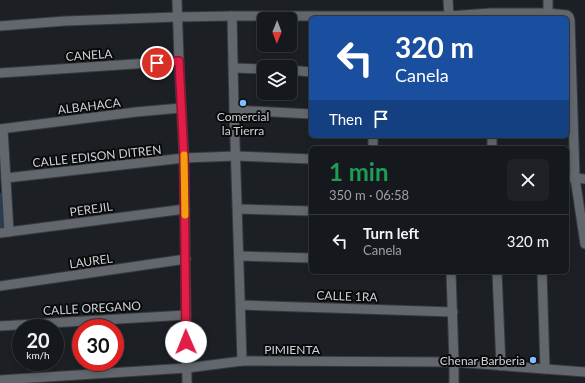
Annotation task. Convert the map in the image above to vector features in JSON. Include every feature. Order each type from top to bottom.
[{"type":"street","points":[[177,0],[184,158],[186,383]]},
{"type":"street","points":[[448,0],[449,16]]},
{"type":"street","points":[[548,0],[548,13]]},
{"type":"street","points":[[0,26],[178,17],[232,16],[449,16],[548,13],[568,16]]},
{"type":"street","points":[[232,16],[242,360]]},
{"type":"street","points":[[569,17],[571,177],[585,244]]},
{"type":"street","name":"CANELA","points":[[0,73],[179,61]]},
{"type":"street","points":[[234,68],[257,70]]},
{"type":"street","points":[[297,71],[309,72]]},
{"type":"street","name":"ALBAHACA","points":[[2,129],[181,108]]},
{"type":"street","points":[[234,110],[309,114]]},
{"type":"street","points":[[2,129],[6,178],[4,233]]},
{"type":"street","name":"CALLE EDISON DITREN","points":[[6,178],[184,158],[236,156],[309,159]]},
{"type":"street","points":[[571,177],[585,179]]},
{"type":"street","name":"PEREJIL","points":[[4,233],[185,209]]},
{"type":"street","points":[[238,209],[309,211]]},
{"type":"street","points":[[239,256],[309,258]]},
{"type":"street","name":"LAUREL","points":[[0,286],[186,259]]},
{"type":"street","points":[[451,274],[454,383]]},
{"type":"street","points":[[497,274],[501,366]]},
{"type":"street","points":[[542,274],[546,369]]},
{"type":"street","name":"CALLE 1RA","points":[[240,305],[452,312]]},
{"type":"street","name":"CALLE OREGANO","points":[[0,326],[186,315]]},
{"type":"street","name":"PIMIENTA","points":[[0,380],[187,368],[242,360],[454,362],[585,372]]},
{"type":"shaded area","points":[[0,193],[5,193],[5,228],[0,228]]},
{"type":"slow traffic","points":[[184,155],[185,215]]},
{"type":"place","name":"Comercial la Tierra","points":[[243,103]]},
{"type":"place","name":"Chenar Barberia","points":[[533,360]]},
{"type":"route","points":[[157,63],[179,61],[184,158],[186,342]]}]
